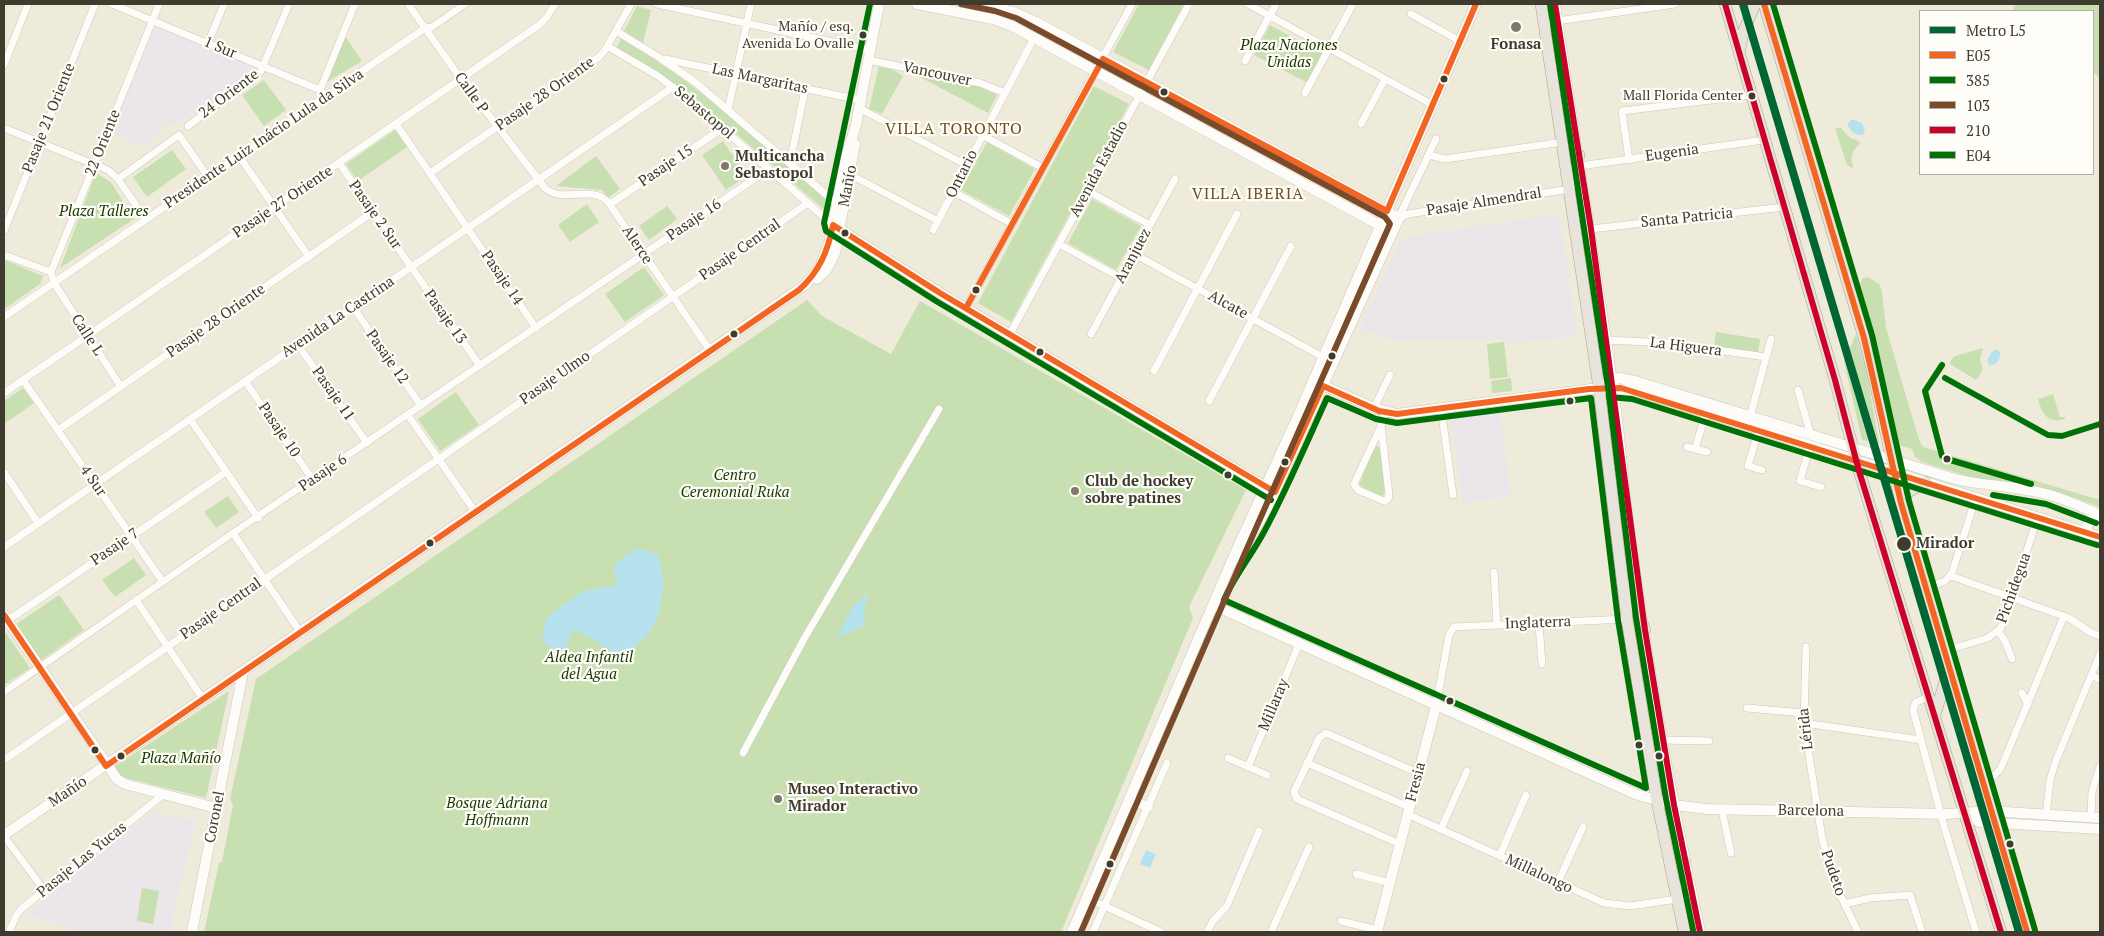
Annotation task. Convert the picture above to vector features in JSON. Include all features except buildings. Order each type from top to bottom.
[{"type":"main road","points":[[1541,4],[1599,388],[1627,619],[1657,801],[1684,932]]},
{"type":"main road","points":[[1725,4],[1857,460],[2000,932]]},
{"type":"main road","points":[[1739,54],[1743,33],[1755,4]]},
{"type":"main road","points":[[1764,4],[1873,368],[1890,459],[1901,503],[2027,932]]},
{"type":"main road","points":[[1570,189],[1580,161]]},
{"type":"main road","points":[[1901,503],[1908,492],[1926,482]]},
{"type":"main road","points":[[1619,552],[1625,566],[1634,604],[1645,630]]},
{"type":"main road","points":[[1934,715],[1949,668]]},
{"type":"main road","points":[[1685,862],[1690,932]]},
{"type":"street","points":[[4,65],[28,4]]},
{"type":"street","name":"Pasaje 21 Oriente","points":[[4,232],[94,4]]},
{"type":"street","name":"1 Sur","points":[[112,4],[320,90],[325,96]]},
{"type":"street","name":"22 Oriente","points":[[51,272],[159,4]]},
{"type":"street","points":[[208,44],[224,4]]},
{"type":"street","name":"24 Oriente","points":[[188,126],[258,75],[264,66],[289,4]]},
{"type":"street","points":[[320,90],[355,4]]},
{"type":"street","name":"Calle P","points":[[408,4],[497,128],[539,179]]},
{"type":"street","name":"Presidente Luiz Inácio Lula da Silva","points":[[4,317],[425,28],[432,27],[465,4]]},
{"type":"street","name":"Pasaje 27 Oriente","points":[[4,393],[542,23],[555,4]]},
{"type":"street","name":"Pasaje 28 Oriente","points":[[430,173],[599,57],[632,4]]},
{"type":"street","name":"Vancouver","points":[[657,4],[747,23],[980,83],[1004,93]]},
{"type":"street","points":[[728,110],[751,4]]},
{"type":"street","name":"Mañío","points":[[837,227],[851,175],[859,104],[879,4]]},
{"type":"street","points":[[917,4],[993,19],[1034,38],[1393,232]]},
{"type":"street","points":[[982,4],[1024,16],[1399,218]]},
{"type":"street","points":[[966,308],[1132,4]]},
{"type":"street","name":"Avenida Estadio","points":[[1010,334],[1188,4]]},
{"type":"street","points":[[1248,4],[1432,105]]},
{"type":"street","points":[[1245,61],[1276,4]]},
{"type":"street","points":[[1305,93],[1353,4]]},
{"type":"street","points":[[1072,932],[1224,578],[1251,538],[1313,380],[1476,4]]},
{"type":"street","points":[[1556,4],[1591,229],[1627,507],[1662,740],[1700,932]]},
{"type":"street","points":[[1543,22],[1675,4]]},
{"type":"street","points":[[1411,14],[1460,41]]},
{"type":"street","name":"Sebastopol","points":[[616,31],[695,82],[837,204]]},
{"type":"street","name":"Ontario","points":[[933,230],[1034,38]]},
{"type":"street","name":"Sebastopol","points":[[607,46],[673,87],[837,227],[966,308],[1270,490]]},
{"type":"street","name":"Las Margaritas","points":[[660,58],[806,89],[859,104],[966,165]]},
{"type":"street","points":[[1361,124],[1385,79]]},
{"type":"street","name":"Avenida La Castrina","points":[[4,547],[673,87]]},
{"type":"street","points":[[790,163],[806,89]]},
{"type":"street","points":[[1629,160],[1622,111],[1751,95]]},
{"type":"street","points":[[396,124],[468,228]]},
{"type":"street","name":"Mañío","points":[[4,836],[816,280],[827,269],[835,253],[837,204],[846,157],[856,125]]},
{"type":"street","points":[[4,128],[108,170],[118,179],[146,220]]},
{"type":"street","name":"Pasaje 15","points":[[610,204],[723,128]]},
{"type":"street","points":[[118,179],[179,135],[208,177]]},
{"type":"street","points":[[982,135],[1043,168]]},
{"type":"street","points":[[1270,490],[1323,386],[1436,139]]},
{"type":"street","name":"Eugenia","points":[[1580,161],[1629,160],[1764,140]]},
{"type":"street","points":[[1429,154],[1445,159],[1562,142]]},
{"type":"street","points":[[239,156],[309,257]]},
{"type":"street","name":"Pasaje 2 Sur","points":[[339,163],[411,267]]},
{"type":"street","name":"Pasaje 16","points":[[644,255],[769,169]]},
{"type":"street","points":[[851,175],[938,221]]},
{"type":"street","points":[[539,179],[548,191],[554,194],[595,194],[603,197],[610,204]]},
{"type":"street","name":"Aranjuez","points":[[1091,334],[1175,179]]},
{"type":"street","name":"Pasaje Almendral","points":[[1399,218],[1408,214],[1570,189]]},
{"type":"street","points":[[1088,191],[1150,225]]},
{"type":"street","points":[[954,192],[1012,224]]},
{"type":"street","name":"Pasaje Central","points":[[672,297],[808,203]]},
{"type":"street","name":"Alerce","points":[[610,204],[711,352]]},
{"type":"street","name":"Santa Patricia","points":[[1591,229],[1784,208]]},
{"type":"street","name":"Pasaje 28 Oriente","points":[[58,430],[374,212]]},
{"type":"street","points":[[1154,371],[1237,214]]},
{"type":"street","name":"Pasaje 14","points":[[468,228],[536,328]]},
{"type":"street","points":[[1059,244],[1121,278]]},
{"type":"street","points":[[1209,401],[1292,246]]},
{"type":"street","name":"Alcate","points":[[1134,254],[1323,357]]},
{"type":"street","points":[[4,255],[51,272],[54,283]]},
{"type":"street","name":"Pasaje 6","points":[[4,692],[136,600],[644,255]]},
{"type":"street","name":"Pasaje 13","points":[[411,267],[480,366]]},
{"type":"street","name":"Calle L","points":[[54,283],[121,387]]},
{"type":"street","name":"Pasaje Ulmo","points":[[439,459],[672,297]]},
{"type":"street","name":"Pasaje 12","points":[[353,307],[421,406]]},
{"type":"street","points":[[1750,417],[1771,339]]},
{"type":"street","name":"La Higuera","points":[[1606,340],[1668,343],[1766,357]]},
{"type":"street","name":"Pasaje 11","points":[[298,344],[367,443]]},
{"type":"street","points":[[1374,408],[1390,375]]},
{"type":"street","points":[[1313,380],[1374,408],[1397,414],[1599,388],[1612,384],[1622,378],[1750,417],[1857,460],[1893,472],[2100,537]]},
{"type":"street","name":"4 Sur","points":[[23,380],[163,582]]},
{"type":"street","name":"Pasaje 10","points":[[245,381],[313,480]]},
{"type":"street","points":[[1612,384],[1759,429],[1854,448],[1970,482],[2046,494],[2100,515]]},
{"type":"street","points":[[1798,390],[1811,440],[1800,481],[1821,487]]},
{"type":"street","points":[[1442,408],[1453,495]]},
{"type":"street","points":[[743,753],[804,639],[939,409]]},
{"type":"street","points":[[1381,426],[1389,495],[1388,499],[1384,501],[1358,490],[1354,484],[1381,426],[1385,412]]},
{"type":"street","points":[[1695,449],[1706,413]]},
{"type":"street","points":[[408,415],[476,513]]},
{"type":"street","points":[[190,419],[258,518]]},
{"type":"street","points":[[1759,429],[1748,466],[1762,470]]},
{"type":"street","points":[[1687,447],[1707,452]]},
{"type":"street","name":"Pasaje Central","points":[[4,760],[439,459]]},
{"type":"street","points":[[4,472],[38,523]]},
{"type":"street","name":"Pasaje 7","points":[[5,620],[226,472]]},
{"type":"street","points":[[1926,589],[1945,581],[1950,576],[1976,497]]},
{"type":"street","points":[[2088,534],[2087,527],[2090,519],[2100,515]]},
{"type":"street","name":"Pichidegua","points":[[1944,651],[1988,638],[1998,631],[2012,597],[2038,517]]},
{"type":"street","points":[[233,534],[301,632]]},
{"type":"street","points":[[1494,572],[1498,625]]},
{"type":"street","points":[[1950,576],[2064,616],[2100,636]]},
{"type":"street","points":[[136,600],[204,699]]},
{"type":"street","points":[[1213,605],[1635,794],[1657,801]]},
{"type":"street","points":[[1982,781],[1994,776],[2001,768],[2064,616]]},
{"type":"street","name":"Inglaterra","points":[[1450,632],[1458,626],[1627,619]]},
{"type":"street","points":[[5,620],[113,776],[121,782],[216,808]]},
{"type":"street","points":[[1539,624],[1542,664]]},
{"type":"street","points":[[1998,631],[2005,641],[2012,659]]},
{"type":"street","name":"Fresia","points":[[1378,931],[1436,706],[1450,632]]},
{"type":"street","name":"Millaray","points":[[1248,766],[1300,644]]},
{"type":"street","name":"Lérida","points":[[1806,647],[1803,713],[1817,810]]},
{"type":"street","points":[[2046,815],[2049,788],[2055,763],[2100,654]]},
{"type":"street","name":"Coronel","points":[[192,932],[243,672]]},
{"type":"street","points":[[2091,676],[2100,678]]},
{"type":"street","points":[[2022,693],[2028,705]]},
{"type":"street","points":[[1929,697],[1916,702],[1913,710],[1976,932]]},
{"type":"street","points":[[1747,708],[1803,713]]},
{"type":"street","points":[[1804,723],[1921,740]]},
{"type":"street","points":[[1400,844],[1296,799],[1294,795],[1321,734],[1326,732],[1418,773]]},
{"type":"street","points":[[1662,740],[1709,741]]},
{"type":"street","points":[[1228,758],[1267,775]]},
{"type":"street","points":[[1093,932],[1167,763]]},
{"type":"street","name":"Millalongo","points":[[1307,763],[1408,811],[1440,829],[1500,855],[1596,901],[1612,905],[1641,905],[1677,899]]},
{"type":"street","points":[[1965,814],[1990,811],[2096,818],[2092,792],[2100,766]]},
{"type":"street","points":[[1440,829],[1467,771]]},
{"type":"street","name":"Pasaje Las Yucas","points":[[9,932],[19,911],[164,794]]},
{"type":"street","points":[[1500,855],[1526,795]]},
{"type":"street","points":[[1130,799],[1148,807]]},
{"type":"street","name":"Barcelona","points":[[1657,801],[1674,805],[1722,810],[1817,810],[1965,814]]},
{"type":"street","points":[[1722,810],[1731,853]]},
{"type":"street","name":"Pudeto","points":[[1817,810],[1825,851],[1834,882],[1858,932]]},
{"type":"street","points":[[1965,814],[1980,822],[2100,829]]},
{"type":"street","points":[[1558,882],[1582,827]]},
{"type":"street","points":[[1206,932],[1227,906],[1259,831]]},
{"type":"street","points":[[4,836],[44,890]]},
{"type":"street","points":[[1271,932],[1309,847]]},
{"type":"street","points":[[1356,874],[1390,883]]},
{"type":"street","points":[[1844,904],[1870,898],[1910,894],[1922,932]]},
{"type":"street","points":[[1087,898],[1161,932]]},
{"type":"street","points":[[1341,921],[1378,931]]},
{"type":"shaded area","points":[[155,24],[258,67],[256,71],[175,125],[167,121],[159,135],[141,147],[112,133]]},
{"type":"shaded area","points":[[1559,214],[1578,337],[1510,343],[1509,339],[1394,341],[1380,336],[1379,333],[1358,334],[1401,238]]},
{"type":"shaded area","points":[[1500,410],[1511,497],[1462,503],[1451,416]]},
{"type":"shaded area","points":[[152,812],[196,820],[170,932],[77,932],[27,913]]},
{"type":"green space","points":[[1139,4],[1184,4],[1149,70],[1113,52]]},
{"type":"green space","points":[[2015,4],[2100,4],[2099,77],[2094,73],[2094,10],[2013,10]]},
{"type":"green space","points":[[637,6],[651,10],[643,43],[624,31]]},
{"type":"green space","name":"Plaza Naciones Unidas","points":[[1270,25],[1323,54],[1308,83],[1254,55]]},
{"type":"green space","points":[[345,36],[362,61],[327,82]]},
{"type":"green space","points":[[621,39],[677,75],[756,137],[831,204],[828,213],[696,99],[617,47]]},
{"type":"green space","points":[[879,66],[893,70],[903,76],[882,114],[869,109]]},
{"type":"green space","points":[[916,75],[979,86],[997,95],[988,113]]},
{"type":"green space","points":[[264,80],[286,110],[264,126],[242,95]]},
{"type":"green space","points":[[1094,86],[1129,104],[1011,322],[978,303]]},
{"type":"green space","points":[[1835,128],[1841,128],[1850,138],[1859,141],[1860,144],[1852,155],[1854,169],[1847,165]]},
{"type":"green space","points":[[395,130],[407,147],[358,181],[346,164]]},
{"type":"green space","name":"Multicancha Sebastopol","points":[[723,141],[747,176],[726,190],[702,155]]},
{"type":"green space","points":[[987,142],[1035,169],[1009,216],[961,190]]},
{"type":"green space","points":[[172,150],[186,169],[147,197],[133,177]]},
{"type":"green space","points":[[596,156],[620,189],[608,198],[602,190],[556,186]]},
{"type":"green space","name":"Plaza Talleres","points":[[96,173],[111,182],[134,219],[60,268]]},
{"type":"green space","points":[[1092,199],[1141,226],[1116,270],[1068,243]]},
{"type":"green space","points":[[587,204],[599,222],[570,242],[558,225]]},
{"type":"green space","points":[[667,206],[677,219],[649,240],[639,226]]},
{"type":"green space","points":[[4,260],[43,276],[40,284],[4,309]]},
{"type":"green space","points":[[644,267],[664,295],[625,322],[605,294]]},
{"type":"green space","points":[[1868,277],[1879,284],[1882,292],[1886,328],[1919,440],[1923,447],[2100,500],[2100,507],[2064,494],[1970,477],[1922,462],[1915,457],[1912,449],[1896,444],[1886,407],[1886,390],[1880,358],[1860,284],[1863,278]]},
{"type":"green space","points":[[807,300],[822,316],[891,354],[920,301],[1246,490],[1189,607],[1193,618],[1061,932],[204,932],[219,863],[222,862],[233,805],[230,799],[256,679]]},
{"type":"green space","points":[[1716,332],[1760,339],[1758,353],[1714,346]]},
{"type":"green space","points":[[1856,334],[1867,374],[1879,443],[1862,440],[1844,361]]},
{"type":"green space","points":[[1504,342],[1508,377],[1490,379],[1487,344]]},
{"type":"green space","points":[[1983,348],[1980,359],[1983,370],[1976,380],[1950,364],[1955,356]]},
{"type":"green space","points":[[1511,378],[1512,391],[1492,393],[1491,381]]},
{"type":"green space","points":[[23,388],[34,403],[4,424],[4,401]]},
{"type":"green space","points":[[456,392],[479,425],[440,451],[418,419]]},
{"type":"green space","points":[[2053,394],[2060,417],[2065,417],[2065,419],[2050,419],[2041,409],[2038,399]]},
{"type":"green space","points":[[1375,446],[1380,447],[1385,492],[1382,497],[1359,485]]},
{"type":"green space","points":[[228,496],[239,512],[216,528],[204,512]]},
{"type":"green space","points":[[134,558],[146,575],[115,597],[102,580]]},
{"type":"green space","points":[[59,595],[84,630],[40,661],[15,625]]},
{"type":"green space","points":[[4,633],[30,668],[4,685]]},
{"type":"green space","name":"Plaza Mañío","points":[[229,691],[206,798],[118,776],[114,767]]},
{"type":"green space","points":[[142,888],[159,891],[153,924],[137,921]]},
{"type":"water","points":[[1852,119],[1862,123],[1865,130],[1863,135],[1857,135],[1851,131],[1847,124]]},
{"type":"water","points":[[1996,349],[2000,352],[1999,360],[1994,365],[1989,365],[1987,361],[1991,353]]},
{"type":"water","points":[[640,548],[658,555],[663,575],[660,608],[646,637],[622,656],[575,631],[569,637],[566,656],[561,657],[542,640],[547,617],[583,591],[612,586],[617,583],[613,566],[628,554]]},
{"type":"water","points":[[864,594],[869,596],[864,608],[865,625],[836,638],[855,603],[858,604]]},
{"type":"water","points":[[1146,850],[1156,854],[1150,868],[1140,864]]},
{"type":"metro line","name":"L5","points":[[1743,4],[2019,932]]},
{"type":"transit line","name":"385","points":[[870,4],[824,223],[826,231],[936,301],[1271,500]]},
{"type":"transit line","name":"103","points":[[961,4],[995,11],[1016,18],[1385,217],[1390,224],[1081,932]]},
{"type":"transit line","name":"E05","points":[[966,308],[1103,59],[1387,211],[1476,4]]},
{"type":"transit line","name":"E04","points":[[1550,4],[1608,387],[1636,618],[1666,799],[1693,930]]},
{"type":"transit line","name":"210","points":[[1555,4],[1591,229],[1645,630],[1674,805],[1700,932]]},
{"type":"transit line","name":"210","points":[[1725,4],[1835,380],[1859,471],[2001,932]]},
{"type":"transit line","name":"E05","points":[[1764,4],[1864,338],[1901,503],[2027,932]]},
{"type":"transit line","name":"E04","points":[[1773,4],[1872,335],[1909,501],[2035,930]]},
{"type":"transit line","name":"E05","points":[[106,766],[799,290],[812,276],[822,260],[833,225],[940,293],[1275,492],[1323,386],[1379,411],[1397,414],[1589,389],[1621,388],[2100,537]]},
{"type":"transit line","name":"385","points":[[1942,365],[1925,391],[1942,456],[2031,484]]},
{"type":"transit line","name":"385","points":[[1945,378],[2048,435],[2062,436],[2100,424]]},
{"type":"transit line","name":"385","points":[[1609,397],[1632,399],[2097,545]]},
{"type":"transit line","name":"385","points":[[1327,398],[1376,419],[1397,423],[1591,398],[1618,620],[1646,788],[1224,600],[1273,514],[1327,398]]},
{"type":"transit line","name":"385","points":[[1993,495],[2046,504],[2096,523]]},
{"type":"transit line","name":"E05","points":[[4,615],[106,766]]},
{"type":"place","name":"Fonasa","points":[[1516,27]]},
{"type":"place","name":"Mañío / esq. Avenida Lo Ovalle","points":[[863,35]]},
{"type":"place","name":"Mall Florida Center","points":[[1752,96]]},
{"type":"place","name":"Multicancha Sebastopol","points":[[725,166]]},
{"type":"place","name":"Club de hockey sobre patines","points":[[1075,491]]},
{"type":"place","name":"Mirador","points":[[1904,544]]},
{"type":"place","name":"Museo Interactivo Mirador","points":[[778,799]]},
{"type":"district","name":"VILLA TORONTO","points":[[954,129]]},
{"type":"district","name":"VILLA IBERIA","points":[[1248,194]]},
{"type":"park label","name":"Centro Ceremonial Ruka","points":[[735,484]]},
{"type":"park label","name":"Aldea Infantil del Agua","points":[[589,666]]},
{"type":"park label","name":"Bosque Adriana Hoffmann","points":[[497,812]]}]
